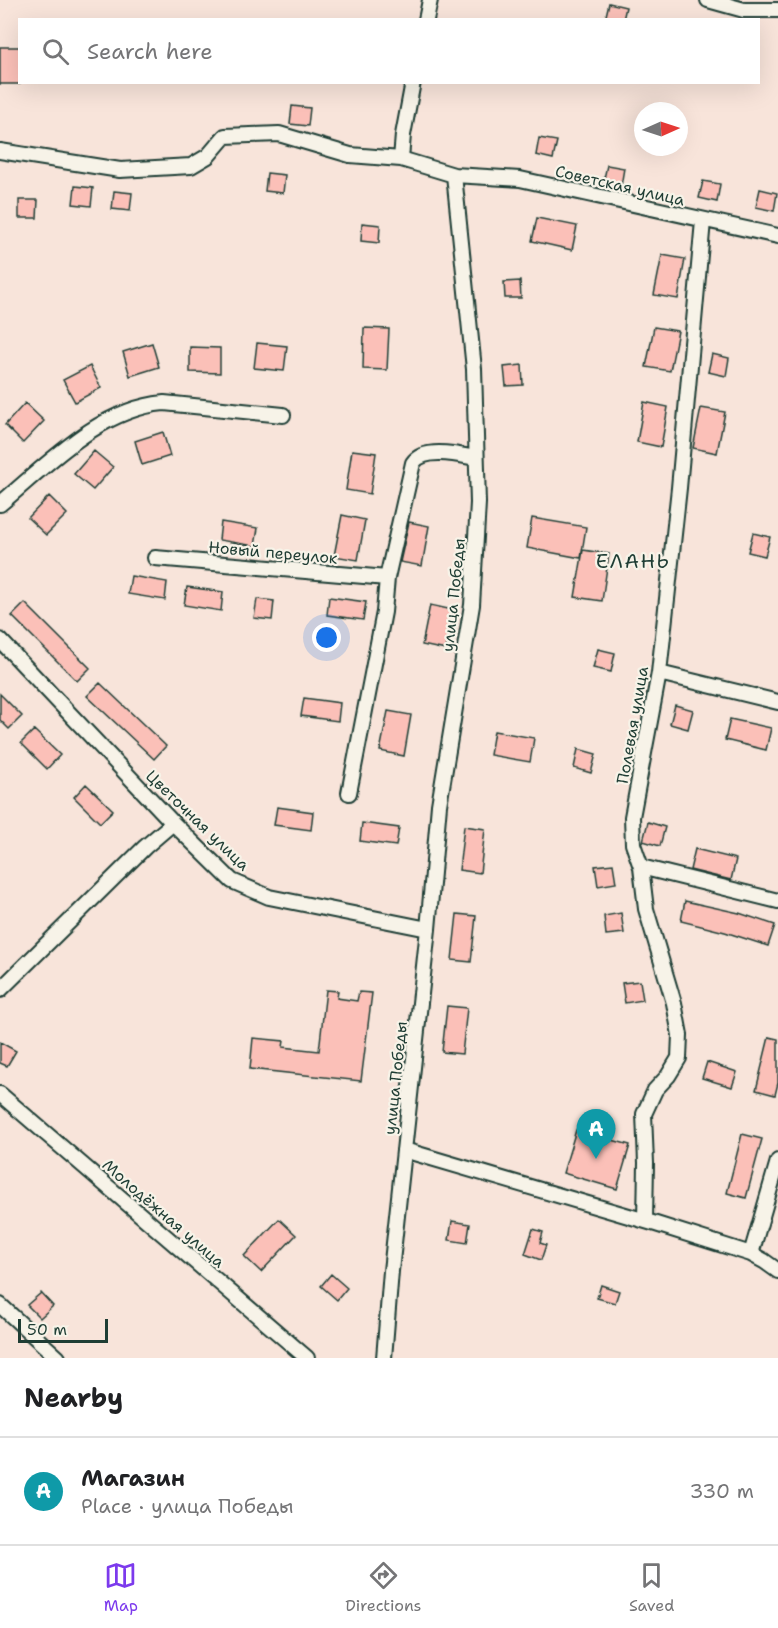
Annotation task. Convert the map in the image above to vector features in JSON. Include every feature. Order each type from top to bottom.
[{"type":"street","points":[[426,18],[430,0]]},
{"type":"street","points":[[708,0],[744,10],[778,10]]},
{"type":"street","points":[[401,159],[413,84]]},
{"type":"street","points":[[0,151],[120,170],[191,166],[208,156],[225,136],[279,134],[350,155],[401,159],[454,175]]},
{"type":"street","name":"Советская улица","points":[[454,175],[520,178],[703,221],[778,236]]},
{"type":"street","name":"улица Победы","points":[[384,1358],[439,805],[472,605],[478,503],[474,369],[454,175]]},
{"type":"street","name":"Полевая улица","points":[[645,1221],[644,1114],[655,1090],[668,1077],[679,1058],[680,1035],[674,1003],[646,909],[641,867],[633,844],[632,817],[659,672],[679,488],[703,221]]},
{"type":"street","points":[[0,504],[89,431],[125,411],[145,405],[164,404],[283,415]]},
{"type":"street","points":[[349,793],[384,612],[387,578],[413,463],[416,458],[429,454],[445,453],[477,458]]},
{"type":"street","name":"Новый переулок","points":[[155,558],[387,578]]},
{"type":"street","name":"Цветочная улица","points":[[0,640],[173,823],[232,881],[269,897],[428,929]]},
{"type":"street","points":[[659,672],[778,702]]},
{"type":"street","points":[[0,990],[145,847],[173,823]]},
{"type":"street","points":[[641,867],[778,901]]},
{"type":"street","name":"Молодёжная улица","points":[[0,1094],[307,1358]]},
{"type":"street","name":"улица Победы","points":[[404,1150],[751,1254],[778,1271]]},
{"type":"street","points":[[751,1254],[778,1161]]},
{"type":"street","points":[[0,1305],[58,1358]]},
{"type":"building","points":[[609,3],[626,7],[623,18],[605,18]]},
{"type":"building","points":[[0,47],[18,47],[18,84],[0,84]]},
{"type":"building","points":[[292,106],[310,108],[308,126],[290,124]]},
{"type":"building","points":[[539,138],[557,141],[553,159],[536,155]]},
{"type":"building","points":[[607,165],[624,168],[621,186],[603,183]]},
{"type":"building","points":[[267,173],[285,175],[283,193],[265,191]]},
{"type":"building","points":[[703,181],[720,184],[717,202],[699,198]]},
{"type":"building","points":[[75,186],[93,188],[91,206],[73,204]]},
{"type":"building","points":[[760,189],[777,193],[774,211],[756,207]]},
{"type":"building","points":[[114,191],[132,193],[130,211],[112,209]]},
{"type":"building","points":[[19,200],[38,200],[37,218],[19,218]]},
{"type":"building","points":[[537,218],[577,226],[572,250],[532,241]]},
{"type":"building","points":[[362,223],[380,225],[379,243],[361,241]]},
{"type":"building","points":[[662,255],[685,259],[678,299],[654,295]]},
{"type":"building","points":[[520,281],[521,298],[505,298],[504,282]]},
{"type":"building","points":[[654,327],[678,331],[670,371],[646,367]]},
{"type":"building","points":[[364,328],[389,329],[387,370],[363,369]]},
{"type":"building","points":[[152,343],[159,367],[130,376],[123,352]]},
{"type":"building","points":[[257,343],[287,346],[284,371],[254,368]]},
{"type":"building","points":[[190,347],[220,348],[220,373],[190,372]]},
{"type":"building","points":[[712,354],[729,358],[726,376],[708,372]]},
{"type":"building","points":[[522,365],[523,385],[506,386],[504,367]]},
{"type":"building","points":[[90,366],[101,388],[75,402],[63,380]]},
{"type":"building","points":[[644,402],[668,407],[661,447],[637,442]]},
{"type":"building","points":[[25,403],[44,421],[23,443],[5,425]]},
{"type":"building","points":[[701,408],[725,412],[717,453],[693,448]]},
{"type":"building","points":[[163,432],[170,456],[142,465],[135,441]]},
{"type":"building","points":[[352,450],[376,453],[370,494],[346,490]]},
{"type":"building","points":[[94,451],[113,467],[93,490],[74,474]]},
{"type":"building","points":[[49,496],[67,514],[46,535],[28,518]]},
{"type":"building","points":[[342,515],[365,520],[358,560],[334,556]]},
{"type":"building","points":[[532,518],[586,527],[581,558],[527,548]]},
{"type":"building","points":[[221,522],[258,528],[255,546],[219,540]]},
{"type":"building","points":[[409,522],[429,526],[422,566],[400,562]]},
{"type":"building","points":[[753,533],[770,537],[765,556],[748,552]]},
{"type":"building","points":[[583,550],[609,554],[602,601],[575,597]]},
{"type":"building","points":[[131,576],[167,582],[165,600],[128,594]]},
{"type":"building","points":[[187,587],[223,592],[221,611],[184,605]]},
{"type":"building","points":[[329,597],[366,602],[363,620],[327,615]]},
{"type":"building","points":[[257,599],[274,601],[272,620],[254,618]]},
{"type":"building","points":[[25,603],[90,668],[77,681],[12,616]]},
{"type":"building","points":[[430,605],[453,610],[446,650],[422,645]]},
{"type":"building","points":[[598,649],[615,653],[611,672],[593,668]]},
{"type":"building","points":[[100,683],[166,746],[154,759],[87,696]]},
{"type":"building","points":[[0,694],[22,716],[9,729],[0,720]]},
{"type":"building","points":[[304,698],[340,703],[338,721],[301,716]]},
{"type":"building","points":[[675,705],[693,710],[688,729],[670,724]]},
{"type":"building","points":[[388,711],[411,715],[404,756],[380,751]]},
{"type":"building","points":[[730,719],[771,728],[766,750],[725,740]]},
{"type":"building","points":[[34,730],[60,755],[47,769],[21,743]]},
{"type":"building","points":[[494,731],[534,738],[530,762],[490,755]]},
{"type":"building","points":[[578,749],[596,754],[591,773],[574,768]]},
{"type":"building","points":[[86,784],[113,810],[100,823],[74,797]]},
{"type":"building","points":[[277,807],[313,812],[311,830],[274,825]]},
{"type":"building","points":[[648,822],[665,827],[660,846],[643,841]]},
{"type":"building","points":[[362,823],[399,828],[396,846],[360,841]]},
{"type":"building","points":[[464,826],[485,829],[480,873],[459,870]]},
{"type":"building","points":[[695,849],[736,859],[731,880],[690,870]]},
{"type":"building","points":[[613,864],[616,883],[598,886],[595,866]]},
{"type":"building","points":[[685,901],[739,913],[775,925],[768,946],[681,921]]},
{"type":"building","points":[[621,913],[624,933],[606,935],[604,916]]},
{"type":"building","points":[[457,914],[476,916],[471,962],[452,960]]},
{"type":"building","points":[[640,981],[643,1000],[625,1003],[622,983]]},
{"type":"building","points":[[326,990],[338,991],[337,998],[357,1001],[359,992],[372,993],[361,1081],[250,1069],[253,1038],[284,1041],[283,1047],[319,1051]]},
{"type":"building","points":[[447,1006],[467,1008],[462,1054],[442,1052]]},
{"type":"building","points":[[769,1037],[778,1039],[778,1083],[775,1095],[756,1090]]},
{"type":"building","points":[[0,1042],[16,1051],[7,1066],[0,1063]]},
{"type":"building","points":[[707,1062],[737,1072],[732,1087],[702,1078]]},
{"type":"building","points":[[576,1130],[630,1145],[617,1189],[563,1173]]},
{"type":"building","points":[[742,1134],[762,1139],[746,1198],[727,1193]]},
{"type":"building","points":[[279,1219],[296,1235],[261,1272],[244,1256]]},
{"type":"building","points":[[452,1221],[470,1224],[467,1243],[449,1240]]},
{"type":"building","points":[[533,1229],[543,1232],[540,1243],[546,1245],[541,1260],[525,1254]]},
{"type":"building","points":[[331,1274],[347,1288],[337,1300],[321,1286]]},
{"type":"building","points":[[601,1285],[619,1291],[615,1303],[597,1298]]},
{"type":"building","points":[[41,1293],[53,1306],[40,1318],[27,1305]]},
{"type":"place","name":"Магазин","points":[[596,1159]]},
{"type":"district","name":"ЕЛАНЬ","points":[[633,561]]}]
